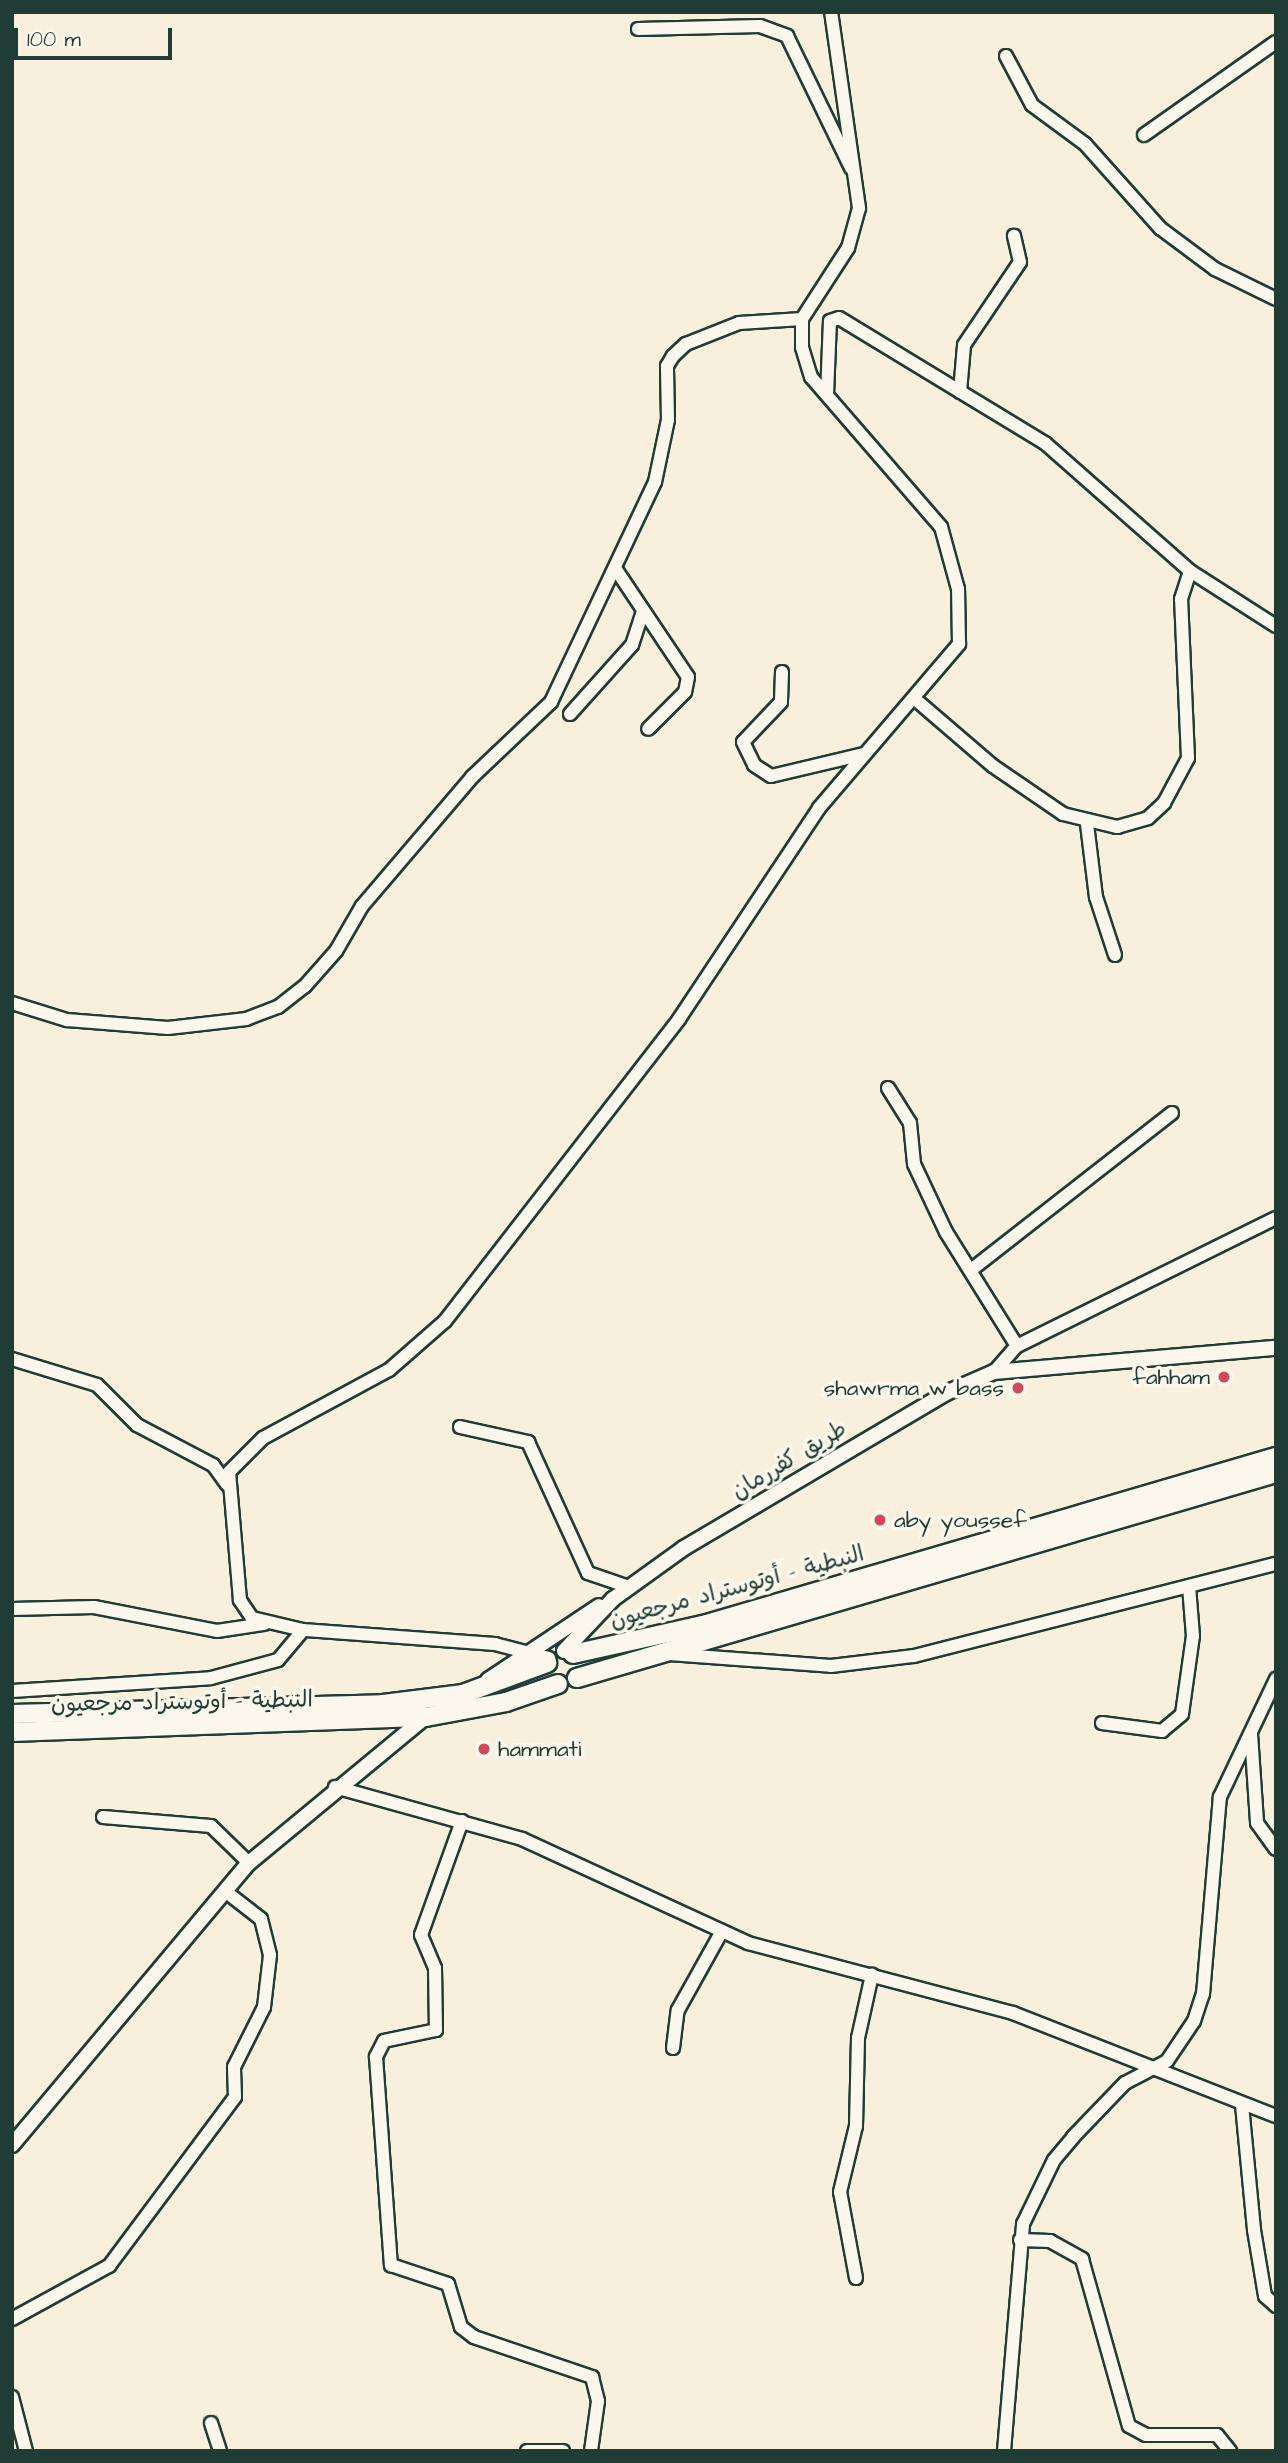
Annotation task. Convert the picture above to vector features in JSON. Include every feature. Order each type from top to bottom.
[{"type":"highway","name":"النبطية - أوتوستراد مرجعيون","points":[[12,1714],[383,1704],[463,1694],[558,1656],[706,1624],[1276,1457]]},
{"type":"highway","name":"النبطية - أوتوستراد مرجعيون","points":[[12,1732],[426,1717],[506,1702],[577,1678],[1276,1473]]},
{"type":"highway","points":[[558,1656],[577,1678]]},
{"type":"highway","points":[[558,1656],[558,1684]]},
{"type":"main road","name":"طريق كفررمان","points":[[558,1656],[613,1599],[629,1587],[899,1420],[994,1372],[1276,1348]]},
{"type":"main road","points":[[480,1686],[613,1599]]},
{"type":"main road","points":[[12,2145],[249,1863],[335,1787],[426,1717],[463,1694]]},
{"type":"street","points":[[264,1624],[240,1600],[228,1484],[235,1460],[251,1447],[389,1370],[465,1298],[679,1019],[801,832],[864,754],[915,699],[960,644],[961,610],[950,547],[925,503],[827,395],[806,364],[802,318],[855,232],[856,178],[831,12]]},
{"type":"street","points":[[638,29],[761,26],[787,36],[856,178]]},
{"type":"street","points":[[1144,135],[1276,42]]},
{"type":"street","points":[[1006,56],[1032,105],[1085,144],[1160,228],[1215,269],[1276,299]]},
{"type":"street","points":[[960,392],[964,345],[1020,262],[1014,236]]},
{"type":"street","points":[[12,1003],[67,1020],[168,1028],[219,1025],[278,1007],[337,951],[362,906],[472,777],[551,702],[615,568],[663,452],[667,366],[673,356],[739,323],[802,318]]},
{"type":"street","points":[[827,395],[834,318],[1061,455],[1190,571],[1276,626]]},
{"type":"street","points":[[615,568],[688,677],[685,692],[648,729]]},
{"type":"street","points":[[915,699],[993,766],[1087,824],[1117,827],[1148,818],[1164,803],[1188,758],[1181,599],[1190,571]]},
{"type":"street","points":[[570,714],[632,645],[643,611]]},
{"type":"street","points":[[782,672],[781,702],[743,742],[754,765],[768,777],[864,754]]},
{"type":"street","points":[[1087,824],[1096,897],[1115,955]]},
{"type":"street","points":[[888,1088],[910,1123],[914,1164],[971,1270],[1017,1346]]},
{"type":"street","points":[[971,1270],[1172,1113]]},
{"type":"street","points":[[994,1372],[1017,1346],[1276,1219]]},
{"type":"street","points":[[12,1359],[97,1385],[137,1425],[213,1465],[228,1484]]},
{"type":"street","points":[[460,1427],[528,1442],[587,1573],[629,1587]]},
{"type":"street","points":[[664,1653],[785,1664],[863,1663],[1276,1564]]},
{"type":"street","points":[[1102,1723],[1162,1731],[1182,1714],[1193,1636],[1189,1586]]},
{"type":"street","points":[[12,1609],[93,1607],[217,1631],[264,1624],[558,1656]]},
{"type":"street","points":[[12,1691],[119,1687],[263,1666],[278,1660],[303,1630]]},
{"type":"street","points":[[1004,2451],[1014,2380],[1020,2240],[1054,2160],[1125,2083],[1160,2066],[1189,2031],[1203,1994],[1213,1828],[1251,1730],[1276,1679]]},
{"type":"street","points":[[119,1687],[120,1712]]},
{"type":"street","points":[[1251,1730],[1257,1823],[1276,1849]]},
{"type":"street","points":[[335,1787],[462,1821],[573,1858],[722,1931],[1013,2013],[1160,2066],[1242,2105],[1274,2111]]},
{"type":"street","points":[[103,1816],[211,1826],[249,1863]]},
{"type":"street","points":[[462,1821],[421,1935],[435,1968],[436,2030],[384,2041],[376,2057],[391,2265],[448,2284],[461,2327],[474,2337],[592,2377],[598,2401],[591,2451]]},
{"type":"street","points":[[12,2319],[109,2266],[235,2097],[234,2067],[264,2007],[270,1955],[261,1919],[225,1891]]},
{"type":"street","points":[[673,2048],[678,2010],[722,1931]]},
{"type":"street","points":[[856,2278],[840,2192],[856,2126],[858,2038],[872,1975]]},
{"type":"street","points":[[1242,2105],[1254,2230],[1265,2296],[1276,2306]]},
{"type":"street","points":[[1020,2240],[1049,2241],[1082,2259],[1129,2426],[1146,2435],[1217,2435],[1230,2451]]},
{"type":"street","points":[[12,2397],[26,2451]]},
{"type":"street","points":[[211,2423],[219,2451]]},
{"type":"street","points":[[527,2451],[562,2451]]},
{"type":"place","name":"fahham","points":[[1224,1377]]},
{"type":"place","name":"shawrma w bass","points":[[1018,1388]]},
{"type":"place","name":"aby youssef","points":[[880,1520]]},
{"type":"place","name":"hammati","points":[[484,1749]]}]
